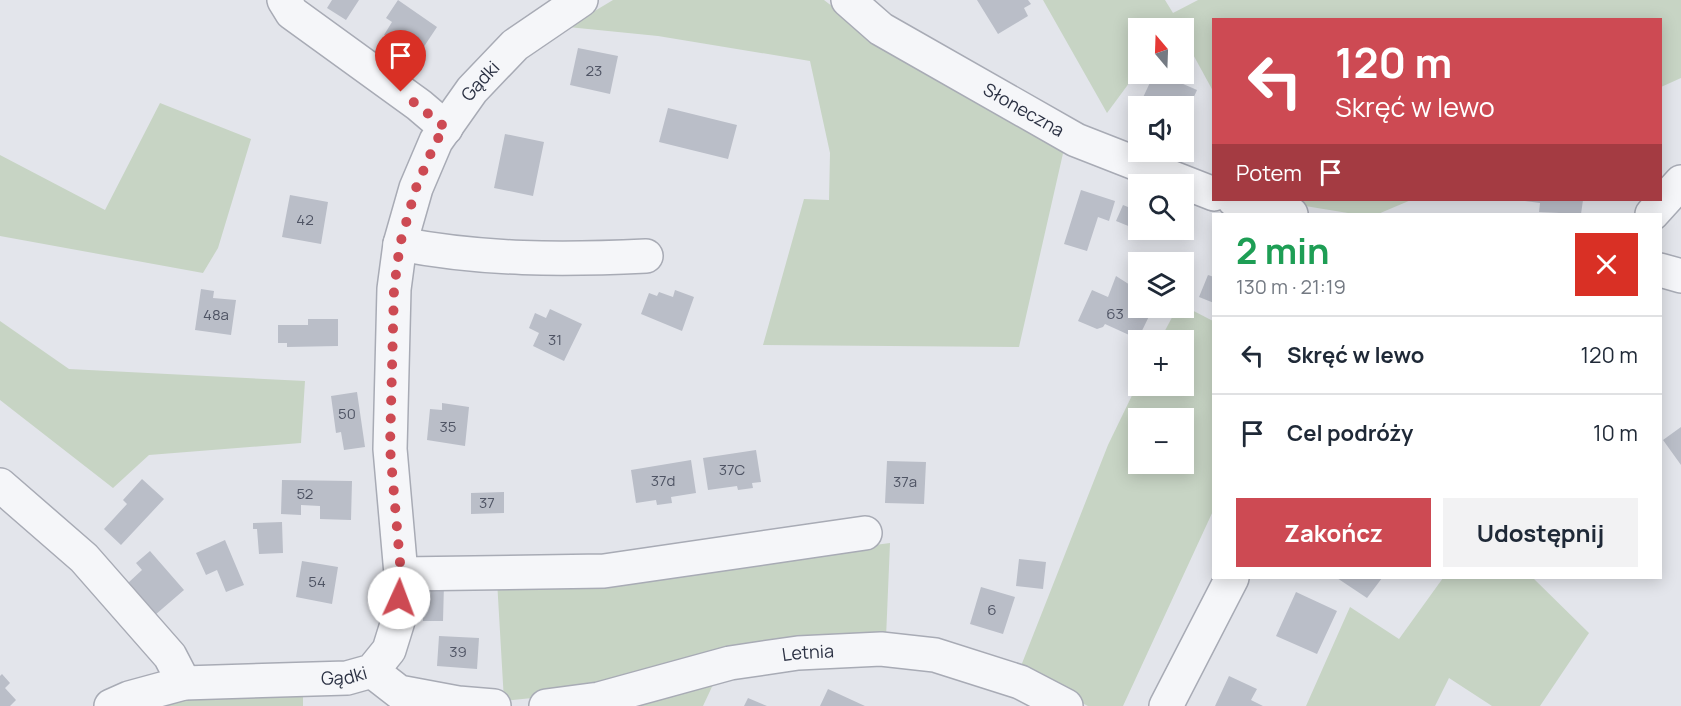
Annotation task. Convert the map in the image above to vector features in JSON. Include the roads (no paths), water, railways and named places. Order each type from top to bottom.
[{"type":"street","points":[[284,0],[292,13],[419,105],[446,128]]},
{"type":"street","name":"Gądki","points":[[111,706],[129,698],[184,683],[347,678],[372,671],[389,650],[398,621],[401,574],[390,448],[394,289],[400,244],[416,188],[436,141],[472,90],[515,45],[581,0]]},
{"type":"street","name":"Słoneczna","points":[[848,0],[881,29],[1076,140],[1212,193]]},
{"type":"street","points":[[1653,213],[1681,182]]},
{"type":"street","points":[[1238,201],[1287,213]]},
{"type":"street","points":[[400,244],[447,253],[565,260],[646,256]]},
{"type":"street","points":[[1662,271],[1681,276]]},
{"type":"street","points":[[0,485],[84,558],[170,656],[184,683]]},
{"type":"street","points":[[401,574],[604,571],[865,533]]},
{"type":"street","points":[[1166,706],[1231,579]]},
{"type":"street","name":"Letnia","points":[[546,706],[599,699],[730,663],[798,653],[881,649],[946,658],[1020,682],[1066,706]]},
{"type":"street","points":[[372,671],[399,692],[458,703],[494,706]]}]
